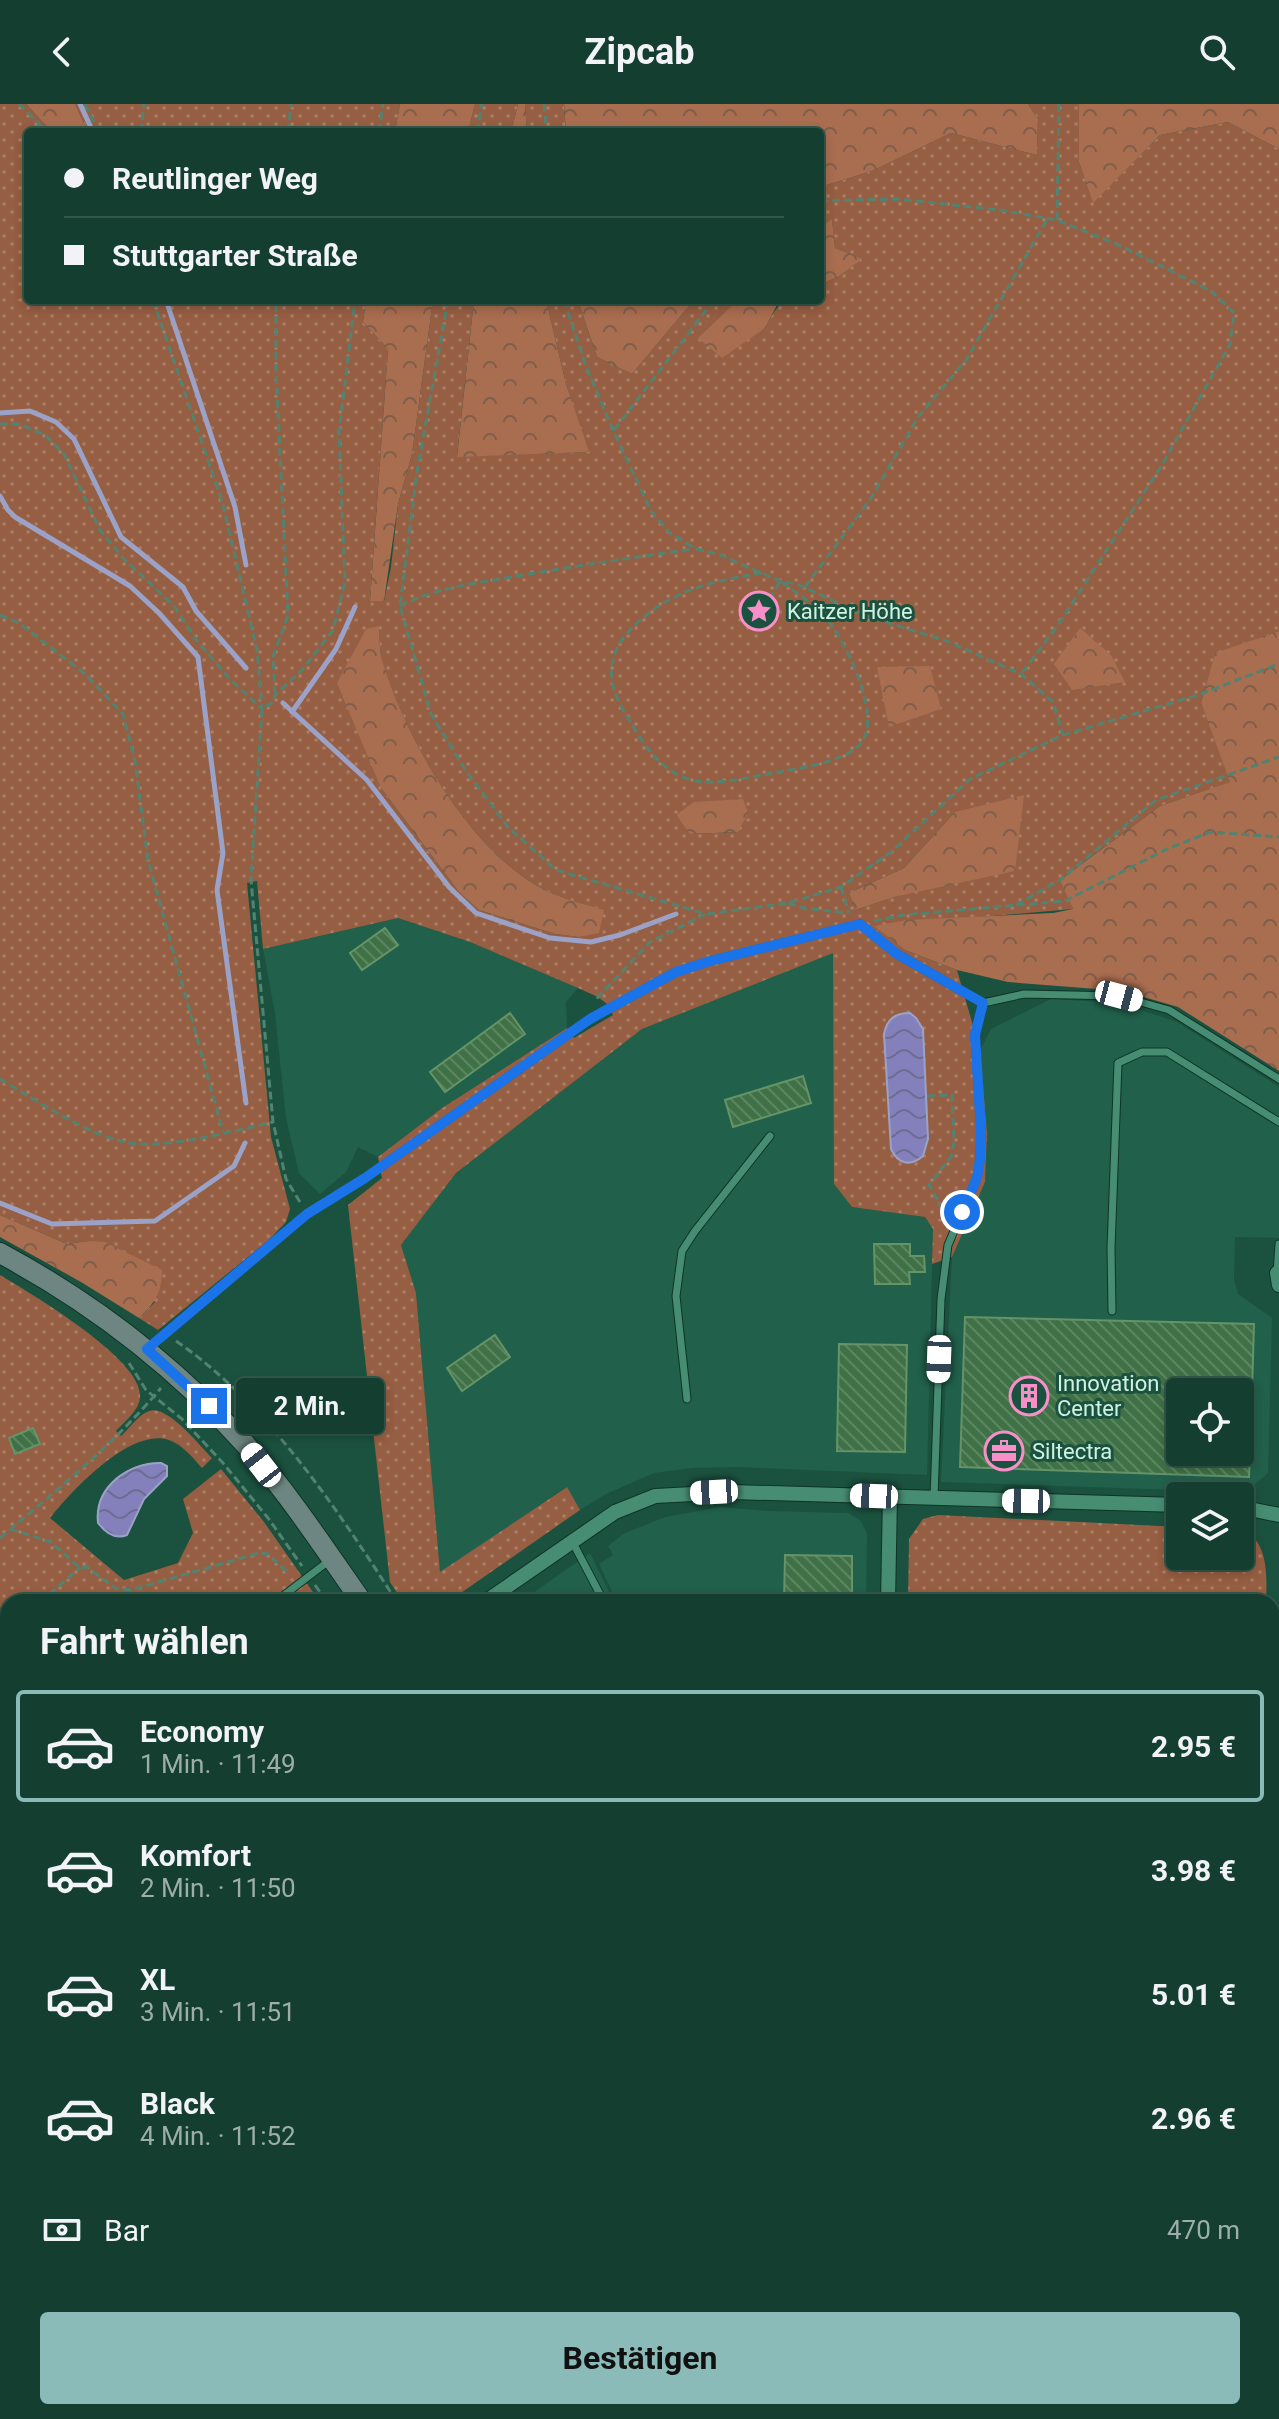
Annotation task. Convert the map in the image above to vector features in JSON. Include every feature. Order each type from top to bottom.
[{"type":"main road","points":[[0,1253],[73,1296],[174,1372],[247,1446],[356,1594]]},
{"type":"street","points":[[496,1594],[615,1512],[655,1496],[732,1492],[1166,1505]]},
{"type":"street","points":[[888,1594],[890,1496]]},
{"type":"street","points":[[1254,1510],[1279,1515]]},
{"type":"lane","points":[[147,1349],[307,1214],[365,1178],[590,1019],[676,972],[860,924],[897,954],[983,1003],[1024,994],[1119,996],[1169,1010],[1279,1079]]},
{"type":"lane","points":[[934,1498],[941,1299],[948,1245],[977,1178],[980,1159],[975,1035],[983,1003]]},
{"type":"lane","points":[[1112,1311],[1111,1248],[1118,1063],[1142,1052],[1167,1052],[1279,1122]]},
{"type":"lane","points":[[687,1399],[676,1296],[682,1251],[770,1136]]},
{"type":"lane","points":[[1278,1279],[1279,1244]]},
{"type":"lane","points":[[572,1541],[600,1594]]},
{"type":"lane","points":[[285,1594],[332,1559]]},
{"type":"path","points":[[19,104],[43,128]]},
{"type":"path","points":[[85,104],[97,128]]},
{"type":"path","points":[[141,128],[144,104]]},
{"type":"path","points":[[288,128],[291,104]]},
{"type":"path","points":[[380,128],[383,104]]},
{"type":"path","points":[[478,128],[482,104]]},
{"type":"path","points":[[544,104],[547,128]]},
{"type":"path","points":[[1057,220],[1059,104]]},
{"type":"path","points":[[824,201],[898,199],[1000,210],[1057,220],[1123,247],[1211,291],[1234,313],[1230,344],[1162,465],[1056,628],[1021,674]]},
{"type":"path","points":[[805,587],[871,498],[918,417],[966,360],[1048,218]]},
{"type":"path","points":[[154,304],[222,501],[257,650],[262,709],[251,880],[273,1122],[286,1179],[307,1214]]},
{"type":"path","points":[[262,709],[273,702],[275,695],[273,657],[288,615],[276,371],[276,304]]},
{"type":"path","points":[[275,695],[302,670],[333,630],[345,581],[339,432],[355,304]]},
{"type":"path","points":[[447,304],[417,472],[400,606],[431,714],[466,771],[508,827],[556,870],[706,914]]},
{"type":"path","points":[[565,304],[585,364],[613,430],[651,511],[670,533],[696,549],[718,554],[780,581],[805,587],[866,616],[947,641],[1021,674],[1053,702],[1063,735]]},
{"type":"path","points":[[613,430],[711,304]]},
{"type":"path","points":[[0,424],[19,424],[45,435],[64,454],[100,530],[122,557],[174,606],[197,641],[230,679],[262,709]]},
{"type":"path","points":[[400,606],[421,595],[457,586],[696,549]]},
{"type":"path","points":[[762,573],[715,580],[672,596],[629,631],[616,650],[611,676],[622,708],[646,746],[660,762],[681,777],[694,781],[734,780],[784,771],[833,759],[862,743],[868,728],[863,692],[845,647],[822,613],[780,581]]},
{"type":"path","points":[[764,608],[780,581]]},
{"type":"path","points":[[0,615],[19,623],[85,674],[123,714],[135,761],[148,860],[223,1132]]},
{"type":"path","points":[[590,1019],[598,997],[650,942],[706,914],[788,903],[841,887],[891,852],[970,779],[1063,735],[1198,695],[1279,664]]},
{"type":"path","points":[[1013,907],[1060,880],[1156,800],[1279,757]]},
{"type":"path","points":[[841,887],[849,913],[860,924],[903,915],[1013,907],[1065,901],[1165,850],[1210,832],[1279,837]]},
{"type":"path","points":[[788,903],[849,913]]},
{"type":"path","points":[[0,1079],[102,1134],[136,1144],[163,1144],[273,1122]]},
{"type":"path","points":[[927,1096],[952,1095],[954,1142],[951,1157],[929,1185],[954,1228]]},
{"type":"path","points":[[165,1333],[192,1352],[290,1449],[392,1594]]},
{"type":"path","points":[[0,1538],[78,1474],[121,1433],[192,1352]]},
{"type":"path","points":[[127,1360],[146,1390],[182,1419],[223,1463],[268,1518],[321,1594]]},
{"type":"path","points":[[10,1529],[51,1542],[80,1568]]},
{"type":"path","points":[[49,1594],[80,1568],[87,1567],[115,1588],[131,1590],[259,1553],[268,1554],[299,1583]]},
{"type":"shaded area","points":[[0,104],[26,104],[48,128],[24,128],[24,304],[365,304],[363,322],[388,349],[370,600],[384,601],[398,504],[412,454],[432,304],[474,304],[457,456],[588,452],[566,384],[547,304],[579,304],[597,357],[632,374],[691,304],[734,304],[699,338],[765,328],[781,304],[824,304],[824,282],[838,277],[861,259],[835,248],[832,220],[824,225],[824,186],[872,171],[951,133],[1037,155],[1038,119],[1028,104],[1079,104],[1079,162],[1093,202],[1160,135],[1228,122],[1279,149],[1279,631],[1215,654],[1201,703],[1231,782],[1160,806],[1061,879],[1073,909],[875,926],[905,950],[957,970],[980,1050],[987,1133],[985,1182],[952,1257],[932,1264],[933,1229],[925,1217],[852,1207],[834,1184],[833,953],[642,1029],[456,1173],[401,1245],[416,1293],[440,1572],[567,1487],[580,1510],[459,1594],[398,1594],[390,1582],[348,1205],[382,1178],[378,1157],[442,1108],[567,1028],[574,1038],[613,1015],[607,1004],[598,997],[470,942],[398,918],[263,949],[257,881],[247,883],[271,1137],[290,1209],[286,1222],[270,1239],[158,1330],[139,1318],[155,1302],[89,1241],[67,1244],[0,1215]],"holes":[[[379,627],[380,650],[408,727],[425,760],[467,822],[518,873],[545,890],[603,910],[578,937],[555,934],[479,910],[459,892],[381,788]],[[955,812],[898,896],[855,910],[849,893],[904,868]],[[676,815],[738,832],[691,834]]]},
{"type":"shaded area","points":[[75,104],[400,104],[396,128],[86,128]]},
{"type":"shaded area","points":[[475,104],[518,104],[512,128],[469,128]]},
{"type":"shaded area","points":[[525,104],[564,104],[566,128],[527,128]]},
{"type":"shaded area","points":[[398,918],[470,942],[578,988],[566,1002],[567,1028],[442,1108],[378,1157],[358,1147],[346,1172],[320,1194],[299,1173],[286,1118],[275,1013],[263,949]]},
{"type":"shaded area","points":[[834,952],[834,1184],[852,1207],[925,1217],[933,1229],[927,1475],[693,1468],[654,1473],[606,1494],[580,1510],[566,1487],[440,1573],[416,1293],[401,1245],[456,1173],[642,1029]]},
{"type":"shaded area","points":[[1051,999],[1120,1003],[1177,1022],[1279,1087],[1279,1238],[1235,1237],[1234,1280],[1238,1294],[1272,1318],[1268,1473],[1254,1485],[1254,1482],[1166,1482],[1166,1490],[941,1482],[952,1257],[985,1182],[987,1133],[980,1050],[991,1029]]},
{"type":"shaded area","points":[[0,1275],[82,1328],[123,1364],[136,1381],[139,1401],[135,1411],[116,1431],[121,1436],[141,1416],[156,1411],[174,1420],[212,1458],[202,1468],[183,1448],[169,1440],[137,1443],[103,1464],[50,1518],[124,1580],[178,1563],[193,1533],[183,1499],[221,1469],[264,1522],[314,1594],[0,1594]]},
{"type":"shaded area","points":[[721,1507],[848,1513],[861,1521],[867,1534],[866,1594],[613,1594],[599,1564],[613,1555],[608,1546],[625,1533],[665,1517]]},
{"type":"shaded area","points":[[938,1515],[1166,1526],[1166,1570],[1254,1570],[1254,1539],[1264,1560],[1266,1594],[908,1594],[909,1539],[923,1519]]},
{"type":"shaded area","points":[[590,1553],[610,1594],[531,1594]]},
{"type":"green space","points":[[26,104],[75,104],[86,128],[48,128]]},
{"type":"green space","points":[[400,104],[475,104],[469,128],[396,128]]},
{"type":"green space","points":[[518,104],[525,104],[527,128],[512,128]]},
{"type":"green space","points":[[564,104],[1028,104],[1038,119],[1037,155],[951,133],[872,171],[824,186],[824,128],[566,128]]},
{"type":"green space","points":[[1079,104],[1279,104],[1279,149],[1228,122],[1160,135],[1093,203],[1079,162]]},
{"type":"green space","points":[[832,219],[835,248],[862,259],[838,277],[824,282],[824,225]]},
{"type":"green space","points":[[365,304],[432,304],[412,454],[398,504],[384,601],[370,601],[388,349],[363,322]]},
{"type":"green space","points":[[474,304],[547,304],[566,384],[589,452],[457,457]]},
{"type":"green space","points":[[579,304],[691,304],[632,374],[597,357]]},
{"type":"green space","points":[[734,304],[779,304],[765,328],[722,358],[698,338]]},
{"type":"green space","points":[[379,626],[380,650],[394,694],[425,759],[445,792],[492,850],[518,873],[545,890],[604,910],[599,933],[578,937],[555,934],[479,910],[459,892],[381,788],[337,683],[366,629]]},
{"type":"green space","points":[[1080,628],[1111,655],[1125,682],[1072,690],[1054,664]]},
{"type":"green space","points":[[1279,631],[1279,1071],[1178,1007],[1123,991],[1008,982],[957,970],[905,950],[874,926],[907,920],[1053,913],[1073,909],[1060,880],[1160,806],[1230,782],[1201,703],[1215,653]]},
{"type":"green space","points":[[930,666],[941,709],[889,727],[877,667]]},
{"type":"green space","points":[[1024,795],[1015,871],[898,896],[855,910],[849,893],[904,868],[955,812]]},
{"type":"green space","points":[[743,799],[748,813],[738,832],[690,834],[676,815],[694,802]]},
{"type":"green space","points":[[0,1215],[67,1244],[105,1242],[162,1270],[156,1297],[139,1318],[0,1237]]},
{"type":"water","points":[[910,1013],[923,1029],[928,1139],[923,1156],[909,1163],[897,1158],[891,1149],[884,1034],[892,1018]]},
{"type":"water","points":[[161,1463],[167,1466],[167,1476],[144,1499],[127,1535],[114,1536],[104,1529],[98,1523],[98,1510],[108,1488],[126,1472]]},
{"type":"building","points":[[385,928],[398,945],[362,970],[350,953]]},
{"type":"building","points":[[510,1013],[525,1034],[445,1092],[430,1072]]},
{"type":"building","points":[[803,1076],[811,1103],[733,1127],[725,1100]]},
{"type":"building","points":[[874,1244],[910,1244],[910,1256],[924,1256],[925,1272],[909,1272],[910,1284],[875,1284]]},
{"type":"building","points":[[965,1317],[1254,1324],[1252,1378],[1166,1378],[1166,1466],[1249,1466],[1249,1477],[960,1467]]},
{"type":"building","points":[[495,1335],[510,1357],[462,1391],[447,1368]]},
{"type":"building","points":[[839,1344],[907,1345],[905,1452],[837,1451]]},
{"type":"building","points":[[33,1428],[40,1444],[15,1454],[9,1438]]},
{"type":"building","points":[[785,1555],[852,1556],[852,1594],[784,1594]]},
{"type":"waterway","points":[[80,104],[91,128]]},
{"type":"waterway","points":[[167,304],[235,507],[246,565]]},
{"type":"waterway","points":[[0,413],[30,411],[56,422],[74,439],[121,537],[183,587],[196,611],[246,668]]},
{"type":"waterway","points":[[0,496],[15,517],[130,586],[198,657],[223,853],[217,890],[246,1103]]},
{"type":"waterway","points":[[292,712],[336,649],[355,607]]},
{"type":"waterway","points":[[283,703],[367,780],[449,887],[476,913],[550,938],[591,942],[620,935],[676,914]]},
{"type":"waterway","points":[[0,1203],[52,1224],[155,1221],[234,1166],[245,1143]]},
{"type":"place","name":"Kaitzer Höhe","points":[[759,611]]},
{"type":"place","name":"Innovation Center","points":[[1029,1396]]},
{"type":"place","name":"Siltectra","points":[[1004,1451]]},
{"type":"route","points":[[209,1406],[147,1349],[307,1214],[365,1178],[590,1019],[676,972],[710,961],[860,924],[897,954],[983,1003],[975,1035],[980,1159],[977,1178],[962,1212]]}]
